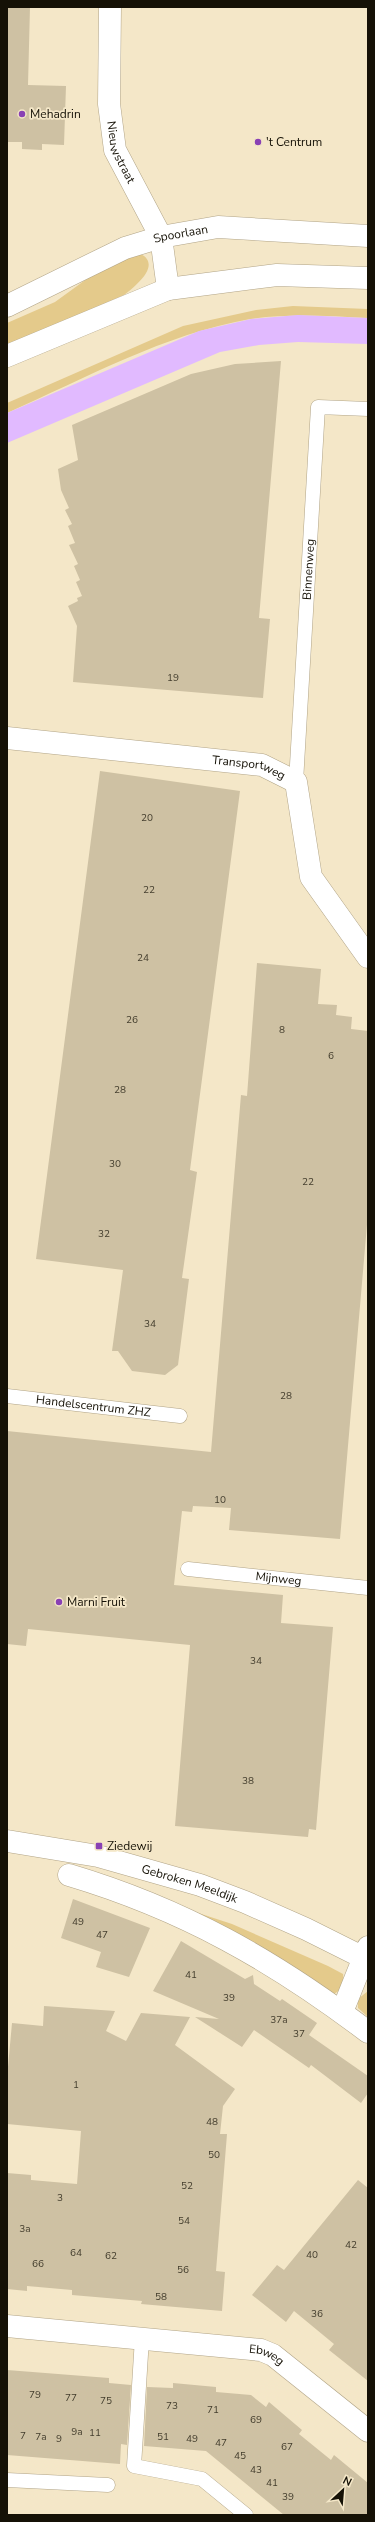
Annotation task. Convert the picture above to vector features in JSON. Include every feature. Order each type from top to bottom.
[{"type":"street","name":"Nieuwstraat","points":[[110,7],[108,104],[115,150],[161,237],[168,289]]},
{"type":"street","name":"Spoorlaan","points":[[7,306],[125,248],[161,237],[218,227],[368,236]]},
{"type":"street","points":[[7,356],[168,289],[277,275],[368,278]]},
{"type":"street","name":"Transportweg","points":[[7,738],[262,765],[296,782],[311,877],[368,958]]},
{"type":"street","name":"Gebroken Meeldijk","points":[[8,1844],[98,1856],[200,1885],[245,1902],[366,1955],[342,2012]]},
{"type":"street","points":[[69,1875],[129,1893],[227,1938],[280,1970],[342,2012],[368,2032]]},
{"type":"street","name":"Ebweg","points":[[7,2326],[261,2350],[273,2355],[368,2431]]},
{"type":"lane","name":"Binnenweg","points":[[296,782],[318,407],[368,409]]},
{"type":"lane","name":"Handelscentrum ZHZ","points":[[7,1396],[180,1416]]},
{"type":"lane","name":"Mijnweg","points":[[188,1569],[368,1588]]},
{"type":"lane","points":[[142,2338],[134,2466],[202,2479],[246,2515]]},
{"type":"lane","points":[[7,2480],[108,2485]]},
{"type":"shaded area","points":[[136,252],[144,256],[148,262],[148,267],[146,274],[141,280],[124,295],[7,346],[7,323],[55,302],[106,265]]},
{"type":"shaded area","points":[[293,306],[368,309],[368,318],[279,316],[250,319],[218,326],[187,335],[126,358],[7,413],[7,403],[183,326],[256,310]]},
{"type":"shaded area","points":[[298,315],[368,318],[368,344],[298,342],[259,345],[220,352],[7,443],[7,413],[199,331],[251,319]]},
{"type":"shaded area","points":[[134,1892],[232,1924],[328,1966],[343,1974],[343,1986],[334,1994],[197,1920]]},
{"type":"shaded area","points":[[368,1991],[368,2017],[358,2008],[358,1999]]},
{"type":"building","points":[[7,7],[30,7],[28,85],[66,86],[64,145],[42,144],[42,150],[22,149],[22,142],[7,142]]},
{"type":"building","points":[[281,361],[259,618],[270,619],[263,698],[73,682],[77,626],[68,606],[78,601],[77,598],[82,596],[76,582],[80,580],[74,566],[78,564],[69,545],[75,543],[68,526],[72,524],[65,510],[69,508],[61,490],[58,469],[78,460],[72,425],[191,374],[235,364]]},
{"type":"building","points":[[100,771],[240,791],[190,1170],[197,1172],[182,1278],[189,1279],[178,1365],[165,1375],[132,1371],[118,1351],[112,1351],[123,1270],[36,1259]]},
{"type":"building","points":[[257,963],[321,969],[318,1004],[337,1005],[336,1015],[352,1017],[351,1029],[368,1031],[368,1213],[340,1539],[229,1530],[231,1508],[193,1506],[192,1512],[182,1511],[174,1585],[283,1595],[281,1623],[333,1627],[316,1830],[309,1829],[308,1837],[175,1826],[190,1645],[28,1629],[26,1646],[7,1644],[7,1431],[211,1452],[241,1095],[247,1096]]},
{"type":"building","points":[[73,1899],[150,1928],[129,1977],[96,1967],[101,1952],[61,1938]]},
{"type":"building","points":[[181,1941],[245,1979],[253,1975],[254,1984],[280,2001],[282,1999],[317,2023],[309,2035],[368,2076],[368,2093],[361,2103],[311,2065],[309,2068],[254,2030],[242,2047],[195,2017],[219,2019],[153,1991]]},
{"type":"building","points":[[44,2006],[115,2011],[106,2031],[126,2041],[141,2013],[190,2017],[175,2045],[235,2089],[223,2106],[220,2134],[227,2134],[216,2271],[225,2272],[222,2311],[141,2304],[142,2301],[72,2295],[72,2290],[27,2286],[27,2291],[7,2289],[7,2173],[31,2175],[31,2180],[77,2184],[81,2131],[7,2124],[7,2078],[12,2023],[43,2026]]},
{"type":"building","points":[[358,2180],[368,2188],[368,2381],[329,2350],[334,2344],[294,2311],[286,2322],[252,2295],[277,2265],[284,2270]]},
{"type":"building","points":[[7,2370],[109,2378],[109,2383],[131,2385],[127,2445],[121,2444],[120,2464],[7,2455]]},
{"type":"building","points":[[173,2383],[216,2387],[216,2392],[251,2395],[266,2407],[269,2402],[302,2430],[299,2434],[331,2460],[334,2455],[368,2483],[368,2515],[284,2515],[206,2451],[144,2446],[147,2387],[173,2388]]},
{"type":"place","name":"Mehadrin","points":[[22,114]]},
{"type":"place","name":"'t Centrum","points":[[258,142]]},
{"type":"place","name":"Marni Fruit","points":[[59,1602]]},
{"type":"place","name":"Ziedewij","points":[[99,1846]]}]
